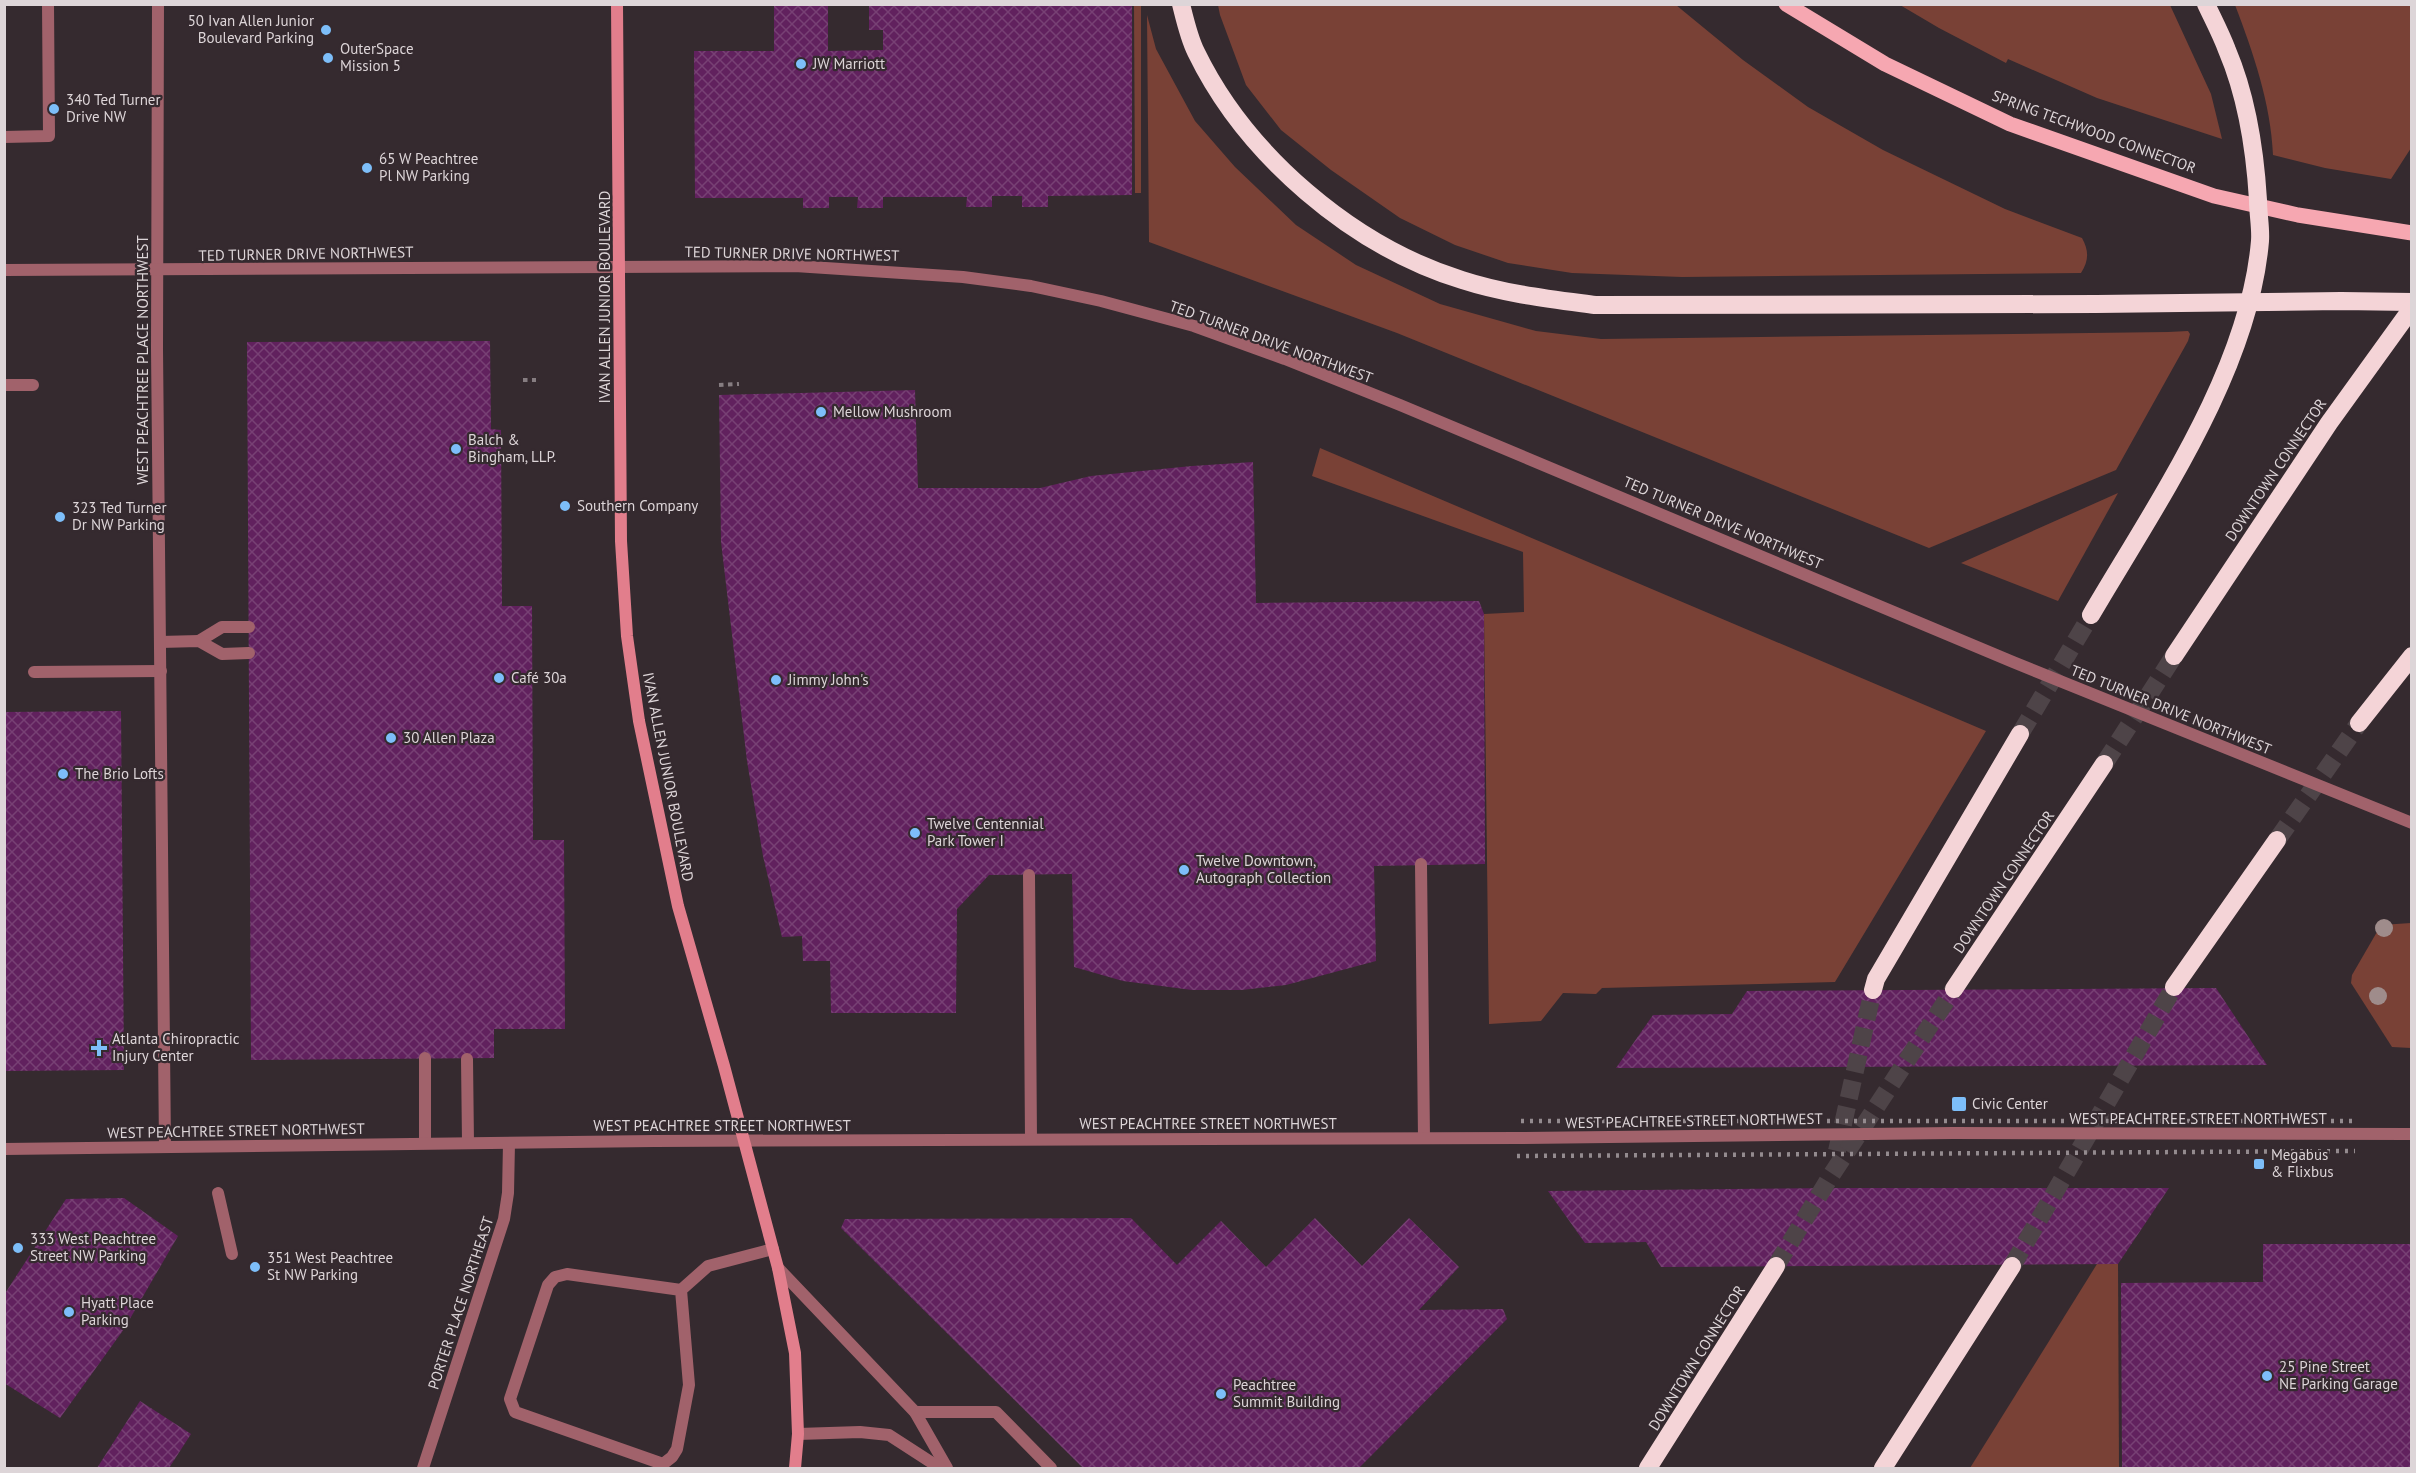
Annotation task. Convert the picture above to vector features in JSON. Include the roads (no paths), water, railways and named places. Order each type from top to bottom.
[{"type":"highway","points":[[1181,4],[1194,50],[1215,87],[1272,161],[1310,196],[1395,252],[1459,280],[1514,295],[1595,305],[2341,300],[2412,302]]},
{"type":"highway","points":[[2091,615],[2189,449],[2235,349],[2251,292],[2260,240],[2257,182],[2248,116],[2228,51],[2206,4]]},
{"type":"highway","name":"DOWNTOWN CONNECTOR","points":[[2174,656],[2329,423],[2412,308]]},
{"type":"highway","points":[[2359,723],[2412,656]]},
{"type":"highway","points":[[1873,990],[1876,980],[2020,734]]},
{"type":"highway","name":"DOWNTOWN CONNECTOR","points":[[1954,989],[2104,764]]},
{"type":"highway","points":[[2174,987],[2277,840]]},
{"type":"highway","name":"DOWNTOWN CONNECTOR","points":[[1648,1468],[1776,1266]]},
{"type":"highway","points":[[1883,1468],[2012,1266]]},
{"type":"main road","name":"IVAN ALLEN JUNIOR BOULEVARD","points":[[617,4],[621,541],[627,636],[639,721],[678,906],[745,1141],[778,1268],[795,1353],[798,1434],[795,1468]]},
{"type":"main road","name":"SPRING TECHWOOD CONNECTOR","points":[[1786,4],[1885,64],[2010,124],[2214,196],[2298,215],[2412,233]]},
{"type":"street","points":[[4,136],[49,136],[48,4]]},
{"type":"street","name":"WEST PEACHTREE PLACE NORTHWEST","points":[[158,4],[157,271],[165,1147]]},
{"type":"street","name":"TED TURNER DRIVE NORTHWEST","points":[[4,270],[795,266],[963,277],[1031,286],[1101,301],[1194,327],[1285,359],[2013,662],[2412,824]]},
{"type":"street","points":[[4,386],[33,386]]},
{"type":"street","points":[[160,642],[199,641],[222,627],[249,627]]},
{"type":"street","points":[[199,641],[222,654],[249,652]]},
{"type":"street","points":[[34,672],[160,671]]},
{"type":"street","points":[[1421,864],[1424,1138]]},
{"type":"street","points":[[1029,875],[1031,1139]]},
{"type":"street","points":[[425,1058],[425,1143]]},
{"type":"street","points":[[467,1059],[468,1143]]},
{"type":"street","name":"WEST PEACHTREE STREET NORTHWEST","points":[[4,1149],[425,1143],[1031,1139],[2412,1134]]},
{"type":"street","name":"PORTER PLACE NORTHEAST","points":[[423,1468],[504,1219],[508,1193],[509,1143]]},
{"type":"street","points":[[218,1193],[232,1254]]},
{"type":"street","points":[[681,1290],[689,1385],[676,1449],[672,1457],[663,1464],[515,1412],[510,1399],[548,1285],[555,1277],[567,1274],[681,1290],[708,1266],[773,1249]]},
{"type":"street","points":[[778,1268],[915,1412],[947,1468]]},
{"type":"street","points":[[915,1412],[996,1412],[1052,1468]]},
{"type":"street","points":[[798,1434],[860,1432],[889,1435],[940,1468]]},
{"type":"tunnel","points":[[2020,734],[2091,615]]},
{"type":"tunnel","points":[[2104,764],[2174,656]]},
{"type":"tunnel","points":[[2277,840],[2359,723]]},
{"type":"tunnel","points":[[2012,1266],[2174,987]]},
{"type":"tunnel","points":[[1776,1266],[1832,1174],[1954,989]]},
{"type":"tunnel","points":[[1837,1151],[1873,990]]},
{"type":"railway","points":[[1521,1121],[2356,1121]]},
{"type":"railway","points":[[1517,1156],[2355,1151]]},
{"type":"place","name":"50 Ivan Allen Junior Boulevard Parking","points":[[326,30]]},
{"type":"place","name":"OuterSpace Mission 5","points":[[328,58]]},
{"type":"place","name":"JW Marriott","points":[[801,64]]},
{"type":"place","name":"340 Ted Turner Drive NW","points":[[54,109]]},
{"type":"place","name":"65 W Peachtree Pl NW Parking","points":[[367,168]]},
{"type":"place","name":"Mellow Mushroom","points":[[821,412]]},
{"type":"place","name":"Balch & Bingham, LLP.","points":[[456,449]]},
{"type":"place","name":"Southern Company","points":[[565,506]]},
{"type":"place","name":"323 Ted Turner Dr NW Parking","points":[[60,517]]},
{"type":"place","name":"Café 30a","points":[[499,678]]},
{"type":"place","name":"Jimmy John's","points":[[776,680]]},
{"type":"place","name":"30 Allen Plaza","points":[[391,738]]},
{"type":"place","name":"The Brio Lofts","points":[[63,774]]},
{"type":"place","name":"Twelve Centennial Park Tower I","points":[[915,833]]},
{"type":"place","name":"Twelve Downtown, Autograph Collection","points":[[1184,870]]},
{"type":"place","name":"Atlanta Chiropractic Injury Center","points":[[99,1048]]},
{"type":"place","name":"Civic Center","points":[[1959,1104]]},
{"type":"place","name":"Megabus & Flixbus","points":[[2259,1164]]},
{"type":"place","name":"333 West Peachtree Street NW Parking","points":[[18,1248]]},
{"type":"place","name":"351 West Peachtree St NW Parking","points":[[255,1267]]},
{"type":"place","name":"Hyatt Place Parking","points":[[69,1312]]},
{"type":"place","name":"25 Pine Street NE Parking Garage","points":[[2267,1376]]},
{"type":"place","name":"Peachtree Summit Building","points":[[1221,1394]]}]
